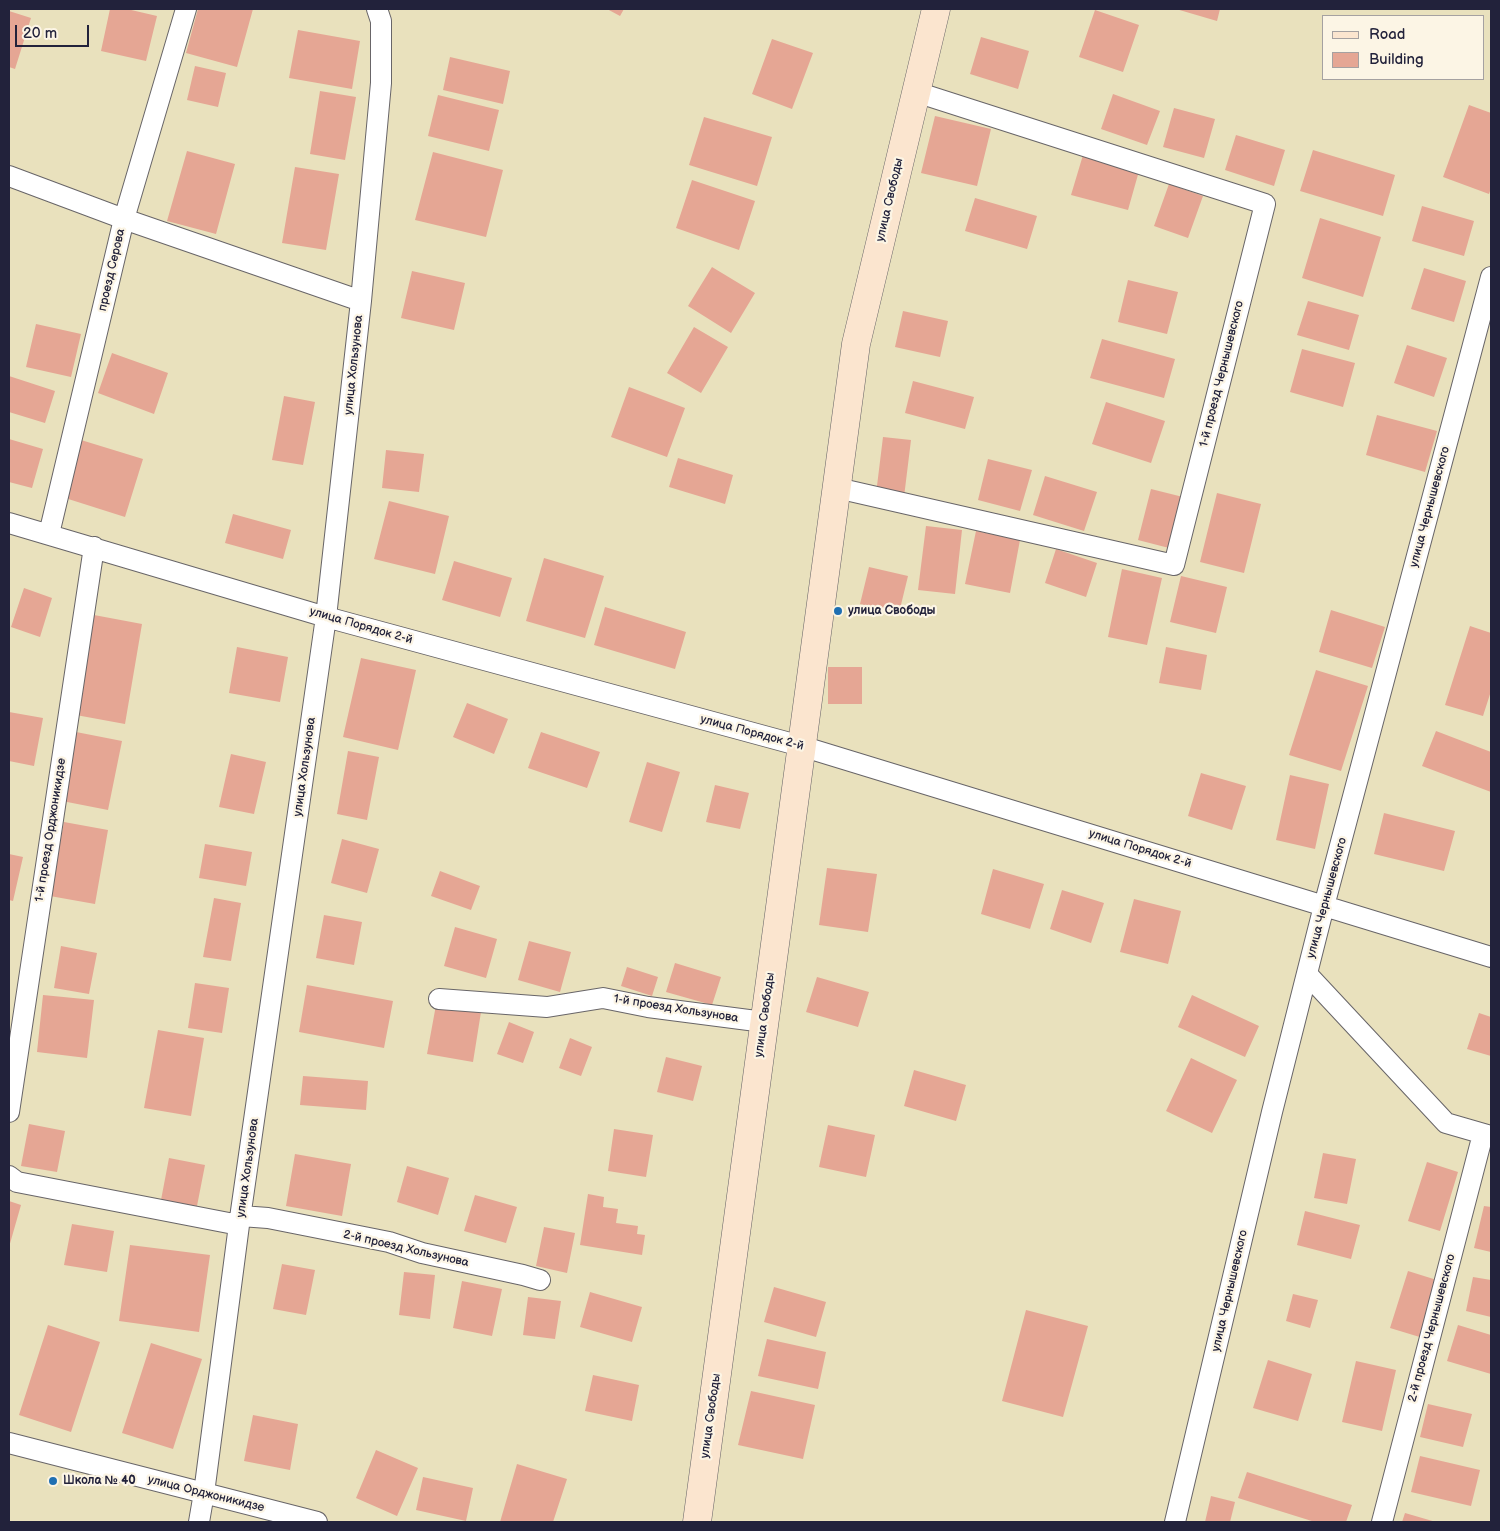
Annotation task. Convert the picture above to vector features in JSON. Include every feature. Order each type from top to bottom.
[{"type":"main road","name":"улица Свободы","points":[[697,1522],[856,344],[936,9]]},
{"type":"street","name":"проезд Серова","points":[[49,534],[124,219],[186,9]]},
{"type":"street","name":"улица Хользунова","points":[[199,1522],[326,617],[361,301],[381,83],[381,21],[377,9]]},
{"type":"street","name":"1-й проезд Чернышевского","points":[[837,488],[1174,565],[1265,204],[916,92]]},
{"type":"street","points":[[9,176],[124,219],[361,301]]},
{"type":"street","name":"улица Чернышевского","points":[[1175,1522],[1272,1112],[1324,906],[1491,277]]},
{"type":"street","name":"улица Порядок 2-й","points":[[9,522],[326,617],[802,746],[1491,957]]},
{"type":"street","name":"1-й проезд Орджоникидзе","points":[[9,1112],[94,547]]},
{"type":"street","points":[[1307,974],[1446,1123],[1487,1135]]},
{"type":"street","name":"1-й проезд Хользунова","points":[[439,998],[547,1007],[603,998],[648,1007],[764,1022]]},
{"type":"street","name":"2-й проезд Чернышевского","points":[[1382,1522],[1487,1135]]},
{"type":"street","name":"2-й проезд Хользунова","points":[[9,1176],[17,1182],[240,1220],[268,1218],[389,1242],[422,1253],[540,1280]]},
{"type":"street","name":"улица Орджоникидзе","points":[[9,1443],[316,1522]]},
{"type":"building","points":[[110,9],[127,9],[157,16],[146,61],[101,51]]},
{"type":"building","points":[[198,9],[253,9],[237,67],[186,53]]},
{"type":"building","points":[[607,9],[624,9],[620,16]]},
{"type":"building","points":[[1176,9],[1220,9],[1217,21]]},
{"type":"building","points":[[1095,10],[1139,25],[1123,72],[1079,57]]},
{"type":"building","points":[[9,11],[31,18],[15,69],[9,67]]},
{"type":"building","points":[[298,30],[360,41],[352,89],[289,78]]},
{"type":"building","points":[[981,37],[1029,51],[1018,89],[970,74]]},
{"type":"building","points":[[772,39],[813,53],[792,109],[752,94]]},
{"type":"building","points":[[450,57],[510,71],[503,104],[443,90]]},
{"type":"building","points":[[195,66],[226,73],[218,107],[187,100]]},
{"type":"building","points":[[320,91],[356,97],[345,160],[310,154]]},
{"type":"building","points":[[1113,94],[1160,111],[1147,145],[1101,129]]},
{"type":"building","points":[[438,95],[499,110],[489,151],[428,136]]},
{"type":"building","points":[[1469,105],[1491,113],[1491,188],[1489,194],[1443,177]]},
{"type":"building","points":[[1174,108],[1215,119],[1204,158],[1163,147]]},
{"type":"building","points":[[935,116],[991,129],[977,186],[921,173]]},
{"type":"building","points":[[704,117],[772,137],[757,186],[689,165]]},
{"type":"building","points":[[1236,135],[1285,150],[1274,186],[1225,170]]},
{"type":"building","points":[[1313,150],[1395,175],[1383,216],[1300,191]]},
{"type":"building","points":[[187,151],[235,164],[216,234],[167,221]]},
{"type":"building","points":[[433,152],[503,170],[486,237],[415,220]]},
{"type":"building","points":[[1083,155],[1139,171],[1128,210],[1071,195]]},
{"type":"building","points":[[295,167],[339,174],[326,250],[282,243]]},
{"type":"building","points":[[692,180],[755,201],[739,250],[676,228]]},
{"type":"building","points":[[1169,184],[1203,196],[1188,238],[1154,226]]},
{"type":"building","points":[[975,198],[1037,216],[1027,249],[965,231]]},
{"type":"building","points":[[1422,206],[1474,221],[1464,256],[1412,241]]},
{"type":"building","points":[[1320,218],[1381,237],[1363,297],[1302,278]]},
{"type":"building","points":[[712,267],[755,293],[731,333],[688,306]]},
{"type":"building","points":[[1424,268],[1466,281],[1454,322],[1411,309]]},
{"type":"building","points":[[412,271],[465,283],[454,330],[401,318]]},
{"type":"building","points":[[1128,280],[1178,292],[1167,334],[1118,322]]},
{"type":"building","points":[[1308,301],[1359,315],[1349,350],[1297,335]]},
{"type":"building","points":[[903,311],[948,321],[940,357],[895,347]]},
{"type":"building","points":[[36,324],[81,334],[71,377],[26,367]]},
{"type":"building","points":[[694,327],[728,347],[701,393],[667,373]]},
{"type":"building","points":[[1102,339],[1175,359],[1164,398],[1090,378]]},
{"type":"building","points":[[1407,345],[1447,358],[1434,397],[1394,383]]},
{"type":"building","points":[[1302,349],[1355,363],[1343,407],[1290,392]]},
{"type":"building","points":[[112,353],[168,373],[154,414],[98,393]]},
{"type":"building","points":[[9,376],[55,391],[45,423],[9,412]]},
{"type":"building","points":[[913,381],[974,397],[965,429],[905,413]]},
{"type":"building","points":[[629,387],[685,408],[667,457],[611,437]]},
{"type":"building","points":[[284,396],[315,402],[303,465],[272,460]]},
{"type":"building","points":[[1106,402],[1165,421],[1151,463],[1092,444]]},
{"type":"building","points":[[1377,415],[1437,431],[1425,472],[1366,455]]},
{"type":"building","points":[[883,437],[911,440],[904,497],[876,494]]},
{"type":"building","points":[[9,439],[43,449],[32,488],[9,482]]},
{"type":"building","points":[[81,440],[143,459],[125,517],[62,497]]},
{"type":"building","points":[[386,450],[424,454],[419,492],[382,488]]},
{"type":"building","points":[[678,458],[733,475],[725,504],[669,487]]},
{"type":"building","points":[[988,459],[1032,470],[1020,511],[978,500]]},
{"type":"building","points":[[1045,476],[1097,492],[1084,531],[1033,515]]},
{"type":"building","points":[[1151,489],[1183,497],[1169,548],[1138,540]]},
{"type":"building","points":[[1217,493],[1261,504],[1244,573],[1200,562]]},
{"type":"building","points":[[389,501],[449,516],[435,574],[374,559]]},
{"type":"building","points":[[233,514],[291,530],[283,559],[225,543]]},
{"type":"building","points":[[926,526],[962,530],[955,594],[918,590]]},
{"type":"building","points":[[976,531],[1020,540],[1010,593],[965,584]]},
{"type":"building","points":[[1056,549],[1097,563],[1086,597],[1045,583]]},
{"type":"building","points":[[544,558],[604,576],[585,638],[526,621]]},
{"type":"building","points":[[454,561],[512,578],[500,617],[442,600]]},
{"type":"building","points":[[869,567],[908,576],[899,613],[860,604]]},
{"type":"building","points":[[1122,569],[1162,578],[1147,645],[1108,637]]},
{"type":"building","points":[[1181,576],[1227,587],[1216,633],[1170,622]]},
{"type":"building","points":[[24,588],[52,598],[40,637],[11,627]]},
{"type":"building","points":[[605,607],[686,632],[675,669],[594,645]]},
{"type":"building","points":[[1331,610],[1385,627],[1372,668],[1319,652]]},
{"type":"building","points":[[94,615],[142,624],[125,724],[76,715]]},
{"type":"building","points":[[1470,626],[1491,633],[1491,691],[1483,716],[1445,705]]},
{"type":"building","points":[[237,647],[288,657],[280,702],[229,693]]},
{"type":"building","points":[[1166,647],[1207,655],[1201,690],[1159,683]]},
{"type":"building","points":[[361,658],[416,670],[398,750],[343,737]]},
{"type":"building","points":[[828,667],[862,667],[862,704],[828,704]]},
{"type":"building","points":[[1316,670],[1368,686],[1341,771],[1289,755]]},
{"type":"building","points":[[467,703],[508,719],[494,754],[453,737]]},
{"type":"building","points":[[9,712],[43,718],[34,766],[9,761]]},
{"type":"building","points":[[71,731],[122,741],[108,810],[57,800]]},
{"type":"building","points":[[1436,731],[1491,752],[1491,792],[1422,766]]},
{"type":"building","points":[[541,732],[600,752],[587,788],[528,768]]},
{"type":"building","points":[[348,751],[379,757],[367,820],[337,814]]},
{"type":"building","points":[[231,754],[266,762],[254,814],[219,807]]},
{"type":"building","points":[[647,762],[680,772],[662,832],[629,822]]},
{"type":"building","points":[[1201,773],[1246,786],[1232,830],[1188,816]]},
{"type":"building","points":[[1290,775],[1329,784],[1315,849],[1276,840]]},
{"type":"building","points":[[715,785],[749,793],[740,829],[706,822]]},
{"type":"building","points":[[1384,813],[1455,831],[1444,871],[1374,854]]},
{"type":"building","points":[[64,822],[108,830],[95,904],[50,896]]},
{"type":"building","points":[[342,839],[379,849],[367,893],[331,883]]},
{"type":"building","points":[[205,844],[252,852],[246,886],[199,878]]},
{"type":"building","points":[[9,854],[23,857],[13,901],[9,900]]},
{"type":"building","points":[[827,868],[877,874],[868,932],[819,925]]},
{"type":"building","points":[[993,869],[1044,884],[1030,929],[981,914]]},
{"type":"building","points":[[440,871],[480,886],[471,910],[431,896]]},
{"type":"building","points":[[1062,890],[1104,903],[1091,943],[1050,929]]},
{"type":"building","points":[[214,898],[241,903],[231,961],[203,957]]},
{"type":"building","points":[[1134,899],[1181,911],[1168,964],[1120,952]]},
{"type":"building","points":[[324,915],[362,922],[354,965],[316,958]]},
{"type":"building","points":[[455,927],[497,939],[486,978],[444,966]]},
{"type":"building","points":[[529,941],[571,952],[560,992],[518,980]]},
{"type":"building","points":[[61,946],[97,953],[89,994],[54,988]]},
{"type":"building","points":[[675,963],[721,977],[712,1005],[666,992]]},
{"type":"building","points":[[627,967],[658,977],[652,996],[621,986]]},
{"type":"building","points":[[817,977],[869,992],[858,1027],[806,1012]]},
{"type":"building","points":[[195,983],[229,988],[222,1033],[188,1028]]},
{"type":"building","points":[[307,985],[393,1001],[384,1048],[299,1032]]},
{"type":"building","points":[[43,995],[94,1000],[87,1058],[37,1052]]},
{"type":"building","points":[[1192,995],[1259,1026],[1245,1057],[1178,1027]]},
{"type":"building","points":[[436,1005],[481,1012],[473,1062],[427,1054]]},
{"type":"building","points":[[1479,1013],[1491,1017],[1491,1056],[1467,1049]]},
{"type":"building","points":[[509,1022],[534,1032],[523,1063],[497,1054]]},
{"type":"building","points":[[158,1030],[204,1038],[191,1116],[144,1108]]},
{"type":"building","points":[[570,1038],[592,1047],[581,1076],[559,1068]]},
{"type":"building","points":[[666,1057],[702,1066],[693,1101],[657,1092]]},
{"type":"building","points":[[1191,1058],[1237,1080],[1212,1133],[1166,1111]]},
{"type":"building","points":[[914,1070],[966,1085],[956,1121],[904,1106]]},
{"type":"building","points":[[303,1076],[368,1081],[366,1110],[300,1105]]},
{"type":"building","points":[[29,1124],[65,1131],[57,1172],[21,1166]]},
{"type":"building","points":[[828,1125],[875,1135],[866,1177],[819,1167]]},
{"type":"building","points":[[614,1129],[653,1135],[646,1177],[608,1171]]},
{"type":"building","points":[[1323,1153],[1356,1159],[1347,1204],[1314,1198]]},
{"type":"building","points":[[295,1154],[351,1164],[342,1216],[286,1206]]},
{"type":"building","points":[[169,1158],[205,1165],[197,1206],[161,1200]]},
{"type":"building","points":[[1427,1162],[1458,1172],[1440,1231],[1408,1221]]},
{"type":"building","points":[[407,1166],[449,1178],[438,1215],[397,1202]]},
{"type":"building","points":[[588,1194],[604,1197],[603,1207],[618,1209],[616,1223],[638,1226],[637,1234],[645,1235],[642,1255],[580,1245]]},
{"type":"building","points":[[475,1195],[517,1207],[506,1243],[464,1231]]},
{"type":"building","points":[[9,1201],[21,1205],[9,1247]]},
{"type":"building","points":[[1484,1206],[1491,1207],[1491,1252],[1474,1248]]},
{"type":"building","points":[[1305,1211],[1360,1225],[1351,1259],[1297,1245]]},
{"type":"building","points":[[72,1224],[114,1231],[107,1272],[64,1265]]},
{"type":"building","points":[[544,1227],[575,1233],[567,1273],[536,1266]]},
{"type":"building","points":[[130,1245],[210,1255],[199,1332],[119,1321]]},
{"type":"building","points":[[282,1264],[315,1270],[306,1315],[273,1309]]},
{"type":"building","points":[[1408,1271],[1440,1281],[1423,1338],[1390,1328]]},
{"type":"building","points":[[404,1272],[435,1275],[430,1319],[399,1315]]},
{"type":"building","points":[[1473,1277],[1491,1280],[1491,1317],[1466,1311]]},
{"type":"building","points":[[462,1281],[502,1289],[492,1336],[453,1328]]},
{"type":"building","points":[[774,1287],[826,1302],[816,1337],[764,1322]]},
{"type":"building","points":[[590,1292],[642,1307],[632,1342],[580,1327]]},
{"type":"building","points":[[1293,1294],[1318,1300],[1310,1328],[1286,1321]]},
{"type":"building","points":[[528,1297],[561,1301],[555,1339],[523,1335]]},
{"type":"building","points":[[1026,1310],[1088,1326],[1063,1417],[1002,1401]]},
{"type":"building","points":[[48,1325],[100,1342],[71,1432],[19,1415]]},
{"type":"building","points":[[1458,1325],[1491,1335],[1491,1374],[1447,1361]]},
{"type":"building","points":[[767,1339],[826,1352],[818,1389],[758,1376]]},
{"type":"building","points":[[151,1343],[202,1359],[173,1449],[122,1433]]},
{"type":"building","points":[[1268,1360],[1312,1374],[1298,1421],[1253,1408]]},
{"type":"building","points":[[1356,1361],[1396,1370],[1382,1431],[1342,1422]]},
{"type":"building","points":[[593,1375],[639,1385],[632,1421],[585,1411]]},
{"type":"building","points":[[751,1391],[815,1405],[803,1459],[738,1445]]},
{"type":"building","points":[[1428,1404],[1472,1414],[1463,1447],[1420,1437]]},
{"type":"building","points":[[253,1415],[298,1424],[290,1470],[244,1461]]},
{"type":"building","points":[[376,1450],[418,1468],[397,1516],[356,1498]]},
{"type":"building","points":[[1420,1456],[1480,1470],[1471,1506],[1411,1492]]},
{"type":"building","points":[[517,1464],[567,1479],[553,1522],[500,1522]]},
{"type":"building","points":[[1247,1472],[1352,1505],[1346,1522],[1315,1522],[1238,1498]]},
{"type":"building","points":[[423,1477],[473,1488],[466,1521],[416,1510]]},
{"type":"building","points":[[1211,1496],[1235,1502],[1230,1522],[1205,1522]]},
{"type":"building","points":[[1405,1513],[1436,1522],[1402,1522]]},
{"type":"place","name":"улица Свободы","points":[[838,611]]},
{"type":"place","name":"Школа № 40","points":[[53,1481]]}]
